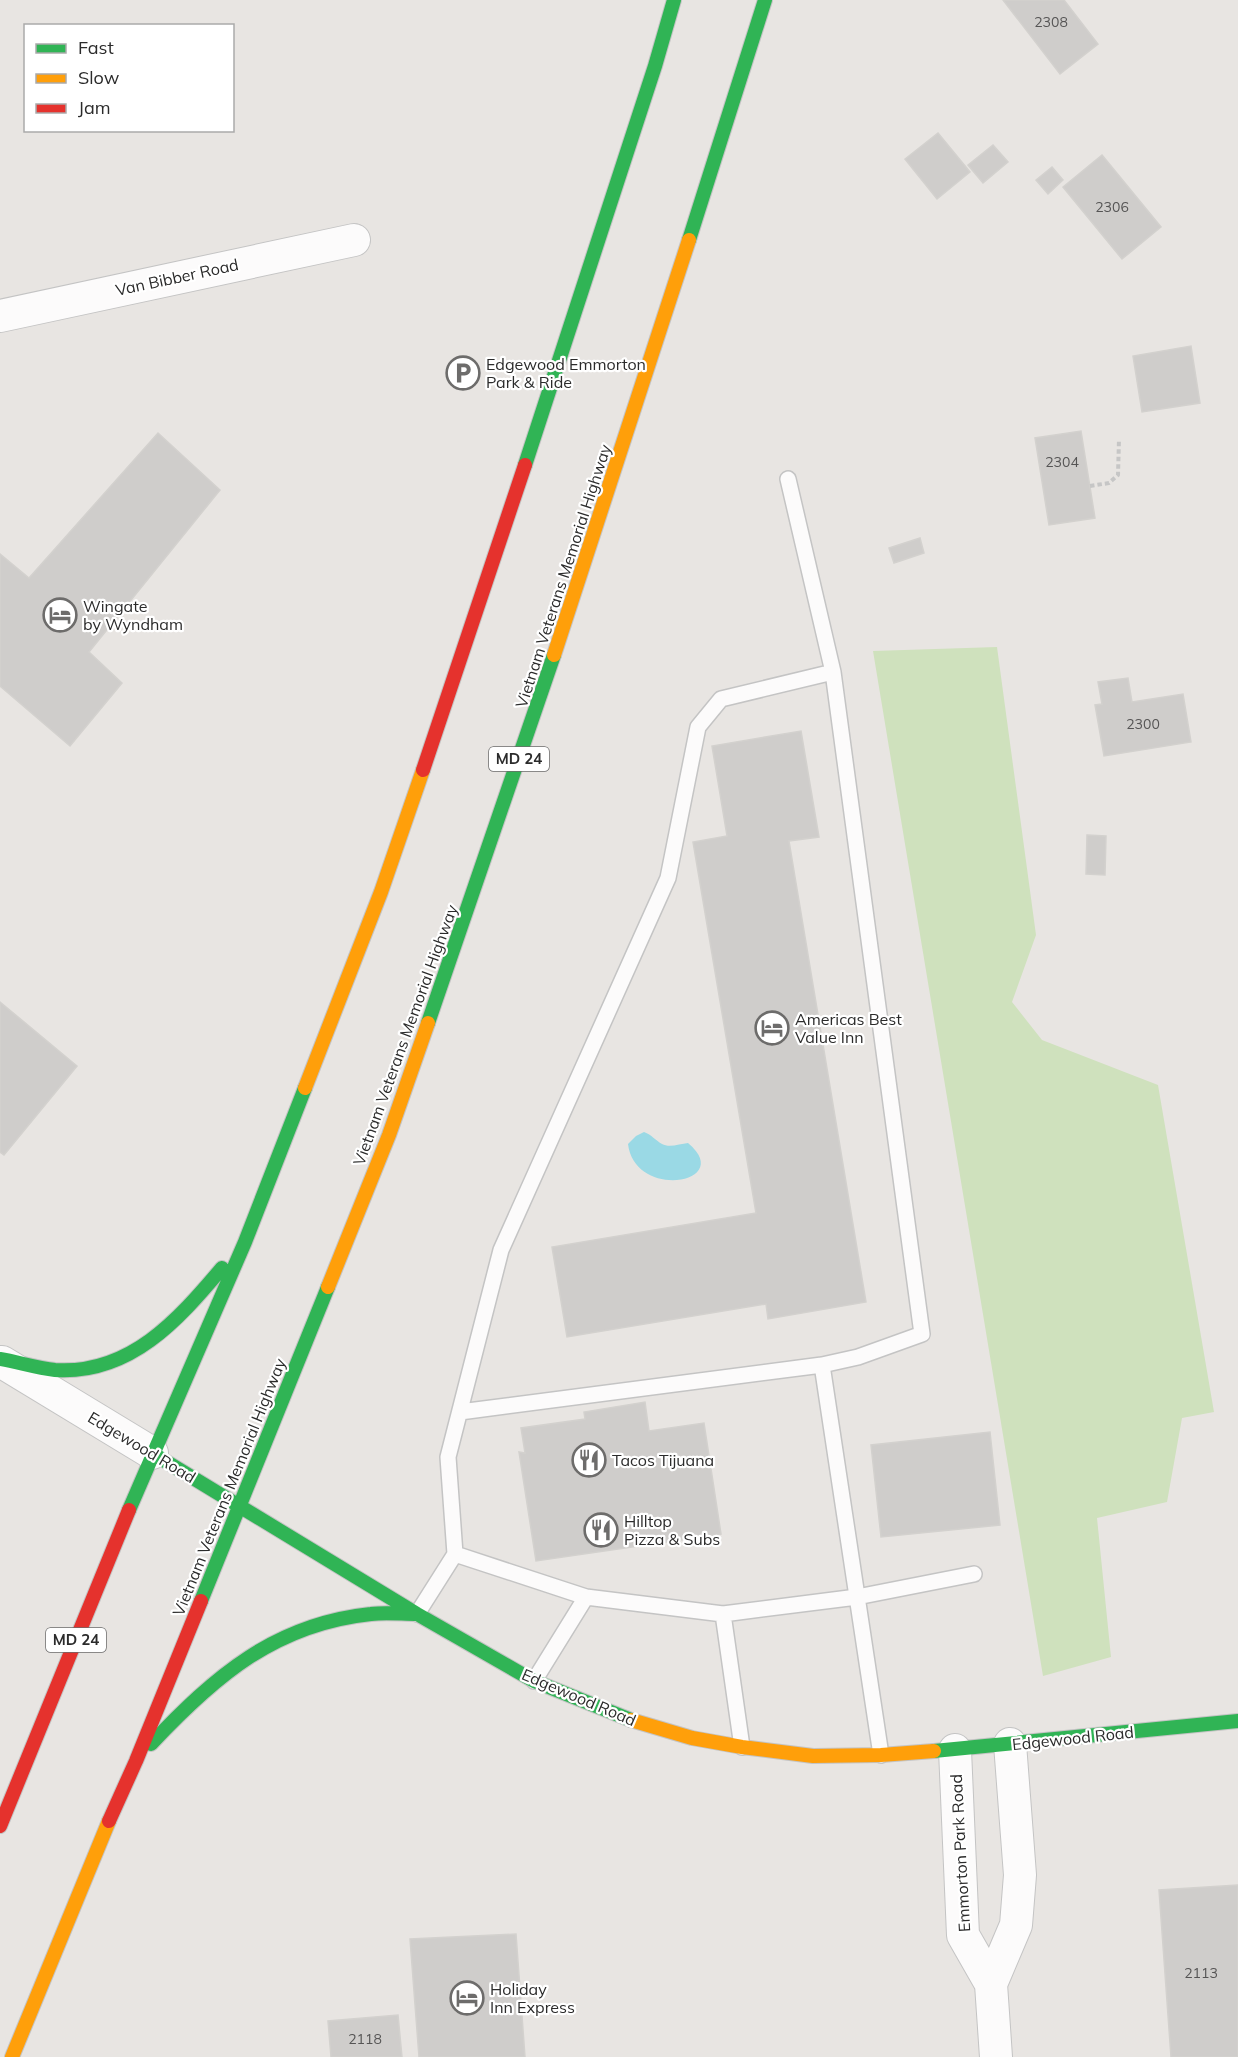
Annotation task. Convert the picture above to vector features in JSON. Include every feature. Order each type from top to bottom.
[{"type":"main road","name":"MD 24","points":[[0,1826],[152,1453],[245,1242],[381,892],[498,551],[655,66],[674,0]]},
{"type":"main road","name":"Vietnam Veterans Memorial Highway","points":[[12,2057],[101,1839],[136,1761],[389,1135],[525,741],[628,432],[765,0]]},
{"type":"main road","points":[[0,1360],[57,1370],[92,1367],[119,1360],[144,1347],[178,1320],[245,1242]]},
{"type":"main road","name":"Edgewood Road","points":[[152,1453],[417,1614],[534,1681],[620,1717],[692,1738],[813,1756],[881,1755],[955,1750],[1238,1722]]},
{"type":"main road","points":[[136,1761],[185,1707],[229,1667],[264,1646],[298,1630],[334,1620],[372,1614],[417,1614]]},
{"type":"street","name":"Van Bibber Road","points":[[0,316],[354,240]]},
{"type":"street","name":"Edgewood Road","points":[[0,1360],[152,1453]]},
{"type":"street","name":"Emmorton Park Road","points":[[991,1984],[1016,1925],[1020,1875],[1010,1744]]},
{"type":"street","name":"Emmorton Park Road","points":[[955,1750],[963,1935],[991,1984],[996,2057]]},
{"type":"lane","points":[[459,1412],[822,1365],[858,1357],[922,1334],[833,672],[788,479]]},
{"type":"lane","points":[[417,1614],[455,1554],[448,1457],[501,1250],[668,878],[698,727],[721,699],[833,672]]},
{"type":"lane","points":[[822,1365],[881,1755]]},
{"type":"lane","points":[[455,1554],[586,1597],[723,1614],[857,1597],[974,1574]]},
{"type":"lane","points":[[534,1681],[586,1597]]},
{"type":"lane","points":[[723,1614],[742,1747]]},
{"type":"path","points":[[1090,486],[1109,483],[1118,475],[1119,438]]},
{"type":"green space","points":[[997,647],[1036,935],[1012,1002],[1042,1040],[1158,1085],[1214,1412],[1182,1418],[1167,1502],[1097,1518],[1111,1657],[1043,1676],[873,651]]},
{"type":"water","points":[[644,1132],[665,1145],[688,1143],[699,1157],[700,1168],[692,1176],[679,1180],[663,1179],[647,1174],[635,1162],[628,1144]]},
{"type":"building","points":[[1003,0],[1064,0],[1098,44],[1060,74]]},
{"type":"building","points":[[938,133],[970,172],[937,199],[905,159]]},
{"type":"building","points":[[993,145],[1008,162],[983,183],[968,165]]},
{"type":"building","points":[[1102,155],[1161,227],[1122,259],[1063,187]]},
{"type":"building","points":[[1052,167],[1063,180],[1048,194],[1036,180]]},
{"type":"building","points":[[1191,346],[1200,403],[1142,412],[1133,356]]},
{"type":"building","points":[[1081,431],[1095,518],[1049,525],[1035,438]]},
{"type":"building","name":"Wingate by Wyndham","points":[[158,433],[220,490],[89,652],[122,683],[70,746],[0,686],[0,554],[29,578]]},
{"type":"building","points":[[920,538],[924,553],[894,563],[889,548]]},
{"type":"building","points":[[1128,678],[1132,702],[1183,694],[1191,742],[1104,756],[1095,705],[1102,704],[1098,682]]},
{"type":"building","name":"Americas Best Value Inn","points":[[801,731],[819,837],[789,841],[866,1302],[768,1319],[766,1304],[567,1337],[552,1247],[756,1213],[693,842],[727,836],[712,746]]},
{"type":"building","points":[[1087,835],[1106,836],[1105,875],[1086,874]]},
{"type":"building","points":[[0,1002],[77,1066],[4,1155],[0,1152]]},
{"type":"building","points":[[645,1402],[649,1431],[704,1423],[721,1534],[536,1561],[519,1452],[525,1453],[521,1428],[585,1419],[584,1412]]},
{"type":"building","points":[[990,1432],[1000,1525],[881,1537],[871,1445]]},
{"type":"building","points":[[1238,1885],[1238,2057],[1171,2057],[1159,1890]]},
{"type":"building","name":"Holiday Inn Express","points":[[516,1934],[525,2057],[419,2057],[410,1939]]},
{"type":"building","points":[[398,2015],[402,2057],[331,2057],[328,2021]]},
{"type":"traffic: fast","points":[[525,465],[655,66],[674,0]]},
{"type":"traffic: fast","points":[[689,240],[765,0]]},
{"type":"traffic: fast","points":[[428,1023],[554,655]]},
{"type":"traffic: fast","points":[[129,1510],[245,1242],[305,1088]]},
{"type":"traffic: fast","points":[[0,1359],[55,1370],[82,1369],[107,1363],[129,1354],[170,1324],[222,1268]]},
{"type":"traffic: fast","points":[[201,1601],[328,1287]]},
{"type":"traffic: fast","points":[[152,1453],[417,1614],[534,1681],[631,1720]]},
{"type":"traffic: fast","points":[[151,1744],[199,1696],[223,1676],[249,1657],[276,1642],[305,1629],[337,1620],[377,1613],[417,1614]]},
{"type":"traffic: fast","points":[[934,1751],[1238,1721]]},
{"type":"traffic: slow","points":[[554,655],[689,240]]},
{"type":"traffic: slow","points":[[305,1088],[381,892],[423,770]]},
{"type":"traffic: slow","points":[[328,1287],[389,1135],[428,1023]]},
{"type":"traffic: slow","points":[[631,1720],[692,1738],[813,1756],[881,1755],[934,1751]]},
{"type":"traffic: slow","points":[[12,2057],[109,1821]]},
{"type":"traffic: jam","points":[[423,770],[525,465]]},
{"type":"traffic: jam","points":[[0,1826],[129,1510]]},
{"type":"traffic: jam","points":[[109,1821],[201,1601]]},
{"type":"place","name":"Edgewood Emmorton Park & Ride","points":[[463,373]]},
{"type":"place","name":"Wingate by Wyndham","points":[[60,615]]},
{"type":"place","name":"Americas Best Value Inn","points":[[772,1028]]},
{"type":"place","name":"Tacos Tijuana","points":[[589,1460]]},
{"type":"place","name":"Hilltop Pizza & Subs","points":[[601,1530]]},
{"type":"place","name":"Holiday Inn Express","points":[[467,1998]]}]
